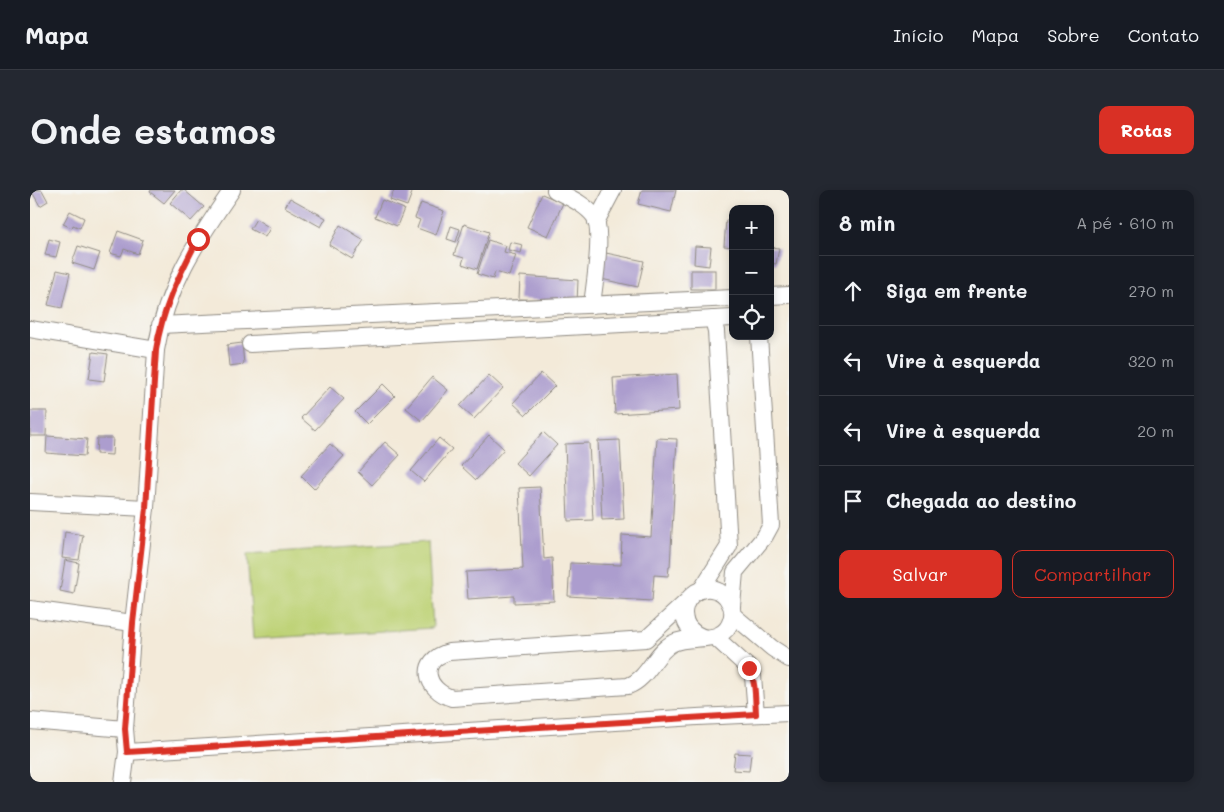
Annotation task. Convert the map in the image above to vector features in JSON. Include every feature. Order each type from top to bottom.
[{"type":"street","points":[[123,782],[127,752],[125,729],[133,623],[146,508],[156,350],[160,325],[178,277],[198,239],[232,190]]},
{"type":"street","points":[[555,190],[575,201],[593,216],[599,229],[592,305]]},
{"type":"street","points":[[596,222],[613,190]]},
{"type":"street","points":[[774,296],[789,295]]},
{"type":"street","points":[[160,325],[729,298]]},
{"type":"street","points":[[250,344],[729,318]]},
{"type":"street","points":[[701,590],[729,546],[716,331],[712,319]]},
{"type":"street","points":[[30,329],[156,350]]},
{"type":"street","points":[[760,340],[771,525],[765,536],[736,572],[732,611],[730,625],[724,632],[710,638],[686,639],[672,643],[639,679],[628,686],[452,698],[437,691],[429,677],[432,660],[449,652],[646,639],[692,595],[701,590],[710,589],[720,592],[727,598],[732,611],[772,648],[789,659]]},
{"type":"street","points":[[30,502],[146,508]]},
{"type":"street","points":[[686,602],[684,621],[689,629],[696,635],[710,638],[749,668],[753,676],[756,714]]},
{"type":"street","points":[[30,609],[133,623]]},
{"type":"street","points":[[127,752],[789,713]]},
{"type":"street","points":[[30,721],[125,729]]},
{"type":"green space","points":[[428,542],[433,628],[253,639],[247,554]]},
{"type":"building","points":[[31,190],[42,190],[48,201],[40,206]]},
{"type":"building","points":[[151,190],[175,190],[164,203],[150,192]]},
{"type":"building","points":[[181,190],[184,190],[204,207],[191,221],[170,203]]},
{"type":"building","points":[[394,190],[413,190],[407,206],[390,200]]},
{"type":"building","points":[[642,190],[676,190],[671,212],[638,204]]},
{"type":"building","points":[[542,194],[563,203],[548,236],[527,227]]},
{"type":"building","points":[[290,198],[326,218],[321,227],[285,207]]},
{"type":"building","points":[[382,200],[404,209],[397,226],[375,217]]},
{"type":"building","points":[[421,203],[444,211],[436,235],[417,228],[420,220],[415,218]]},
{"type":"building","points":[[70,211],[84,218],[80,228],[73,225],[72,228],[63,224]]},
{"type":"building","points":[[256,219],[270,228],[265,237],[250,229]]},
{"type":"building","points":[[726,220],[729,220],[729,247],[724,246]]},
{"type":"building","points":[[464,224],[489,232],[477,269],[462,264],[464,258],[454,255]]},
{"type":"building","points":[[340,225],[364,240],[352,259],[329,245]]},
{"type":"building","points":[[451,226],[460,229],[456,242],[447,239]]},
{"type":"building","points":[[118,231],[143,240],[138,254],[124,249],[121,256],[110,253]]},
{"type":"building","points":[[49,239],[60,242],[56,257],[45,255]]},
{"type":"building","points":[[488,240],[506,246],[504,252],[516,255],[509,276],[495,272],[493,279],[477,274]]},
{"type":"building","points":[[510,242],[523,245],[521,253],[508,250]]},
{"type":"building","points":[[78,246],[100,253],[94,270],[72,263]]},
{"type":"building","points":[[695,246],[711,247],[709,266],[694,264]]},
{"type":"building","points":[[774,247],[779,248],[776,264],[774,264]]},
{"type":"building","points":[[606,253],[644,261],[638,287],[601,279]]},
{"type":"building","points":[[57,270],[70,273],[62,308],[48,305]]},
{"type":"building","points":[[691,270],[715,270],[715,289],[691,289]]},
{"type":"building","points":[[520,276],[578,280],[577,303],[519,299]]},
{"type":"building","points":[[242,343],[244,364],[229,366],[227,345]]},
{"type":"building","points":[[93,352],[108,354],[104,381],[89,379]]},
{"type":"building","points":[[541,373],[555,386],[526,415],[513,403]]},
{"type":"building","points":[[677,374],[679,410],[615,414],[613,378]]},
{"type":"building","points":[[489,375],[503,388],[474,419],[460,406]]},
{"type":"building","points":[[432,377],[448,390],[422,421],[406,408]]},
{"type":"building","points":[[383,384],[395,396],[367,424],[355,412]]},
{"type":"building","points":[[330,387],[344,399],[315,430],[301,418]]},
{"type":"building","points":[[30,411],[47,411],[46,436],[30,436]]},
{"type":"building","points":[[543,432],[557,445],[529,476],[515,463]]},
{"type":"building","points":[[489,435],[504,449],[476,480],[461,466]]},
{"type":"building","points":[[47,436],[87,439],[85,456],[46,453]]},
{"type":"building","points":[[97,438],[113,438],[112,455],[96,454]]},
{"type":"building","points":[[439,438],[452,449],[424,482],[411,471]]},
{"type":"building","points":[[657,438],[677,439],[668,576],[654,575],[652,601],[568,596],[570,563],[621,565],[622,535],[651,537]]},
{"type":"building","points":[[620,440],[624,519],[602,520],[598,441]]},
{"type":"building","points":[[385,442],[400,455],[372,485],[358,472]]},
{"type":"building","points":[[589,443],[593,520],[568,521],[565,444]]},
{"type":"building","points":[[330,444],[344,456],[314,489],[301,476]]},
{"type":"building","points":[[540,487],[544,559],[552,558],[554,601],[514,603],[514,596],[468,599],[466,572],[523,569],[519,488]]},
{"type":"building","points":[[65,532],[83,535],[79,560],[62,558]]},
{"type":"building","points":[[65,560],[79,563],[74,594],[60,591]]},
{"type":"building","points":[[735,753],[751,754],[749,771],[733,770]]},
{"type":"route","points":[[198,239],[178,277],[160,325],[156,350],[146,508],[133,623],[125,729],[127,752],[756,714],[755,686],[749,668]]}]
